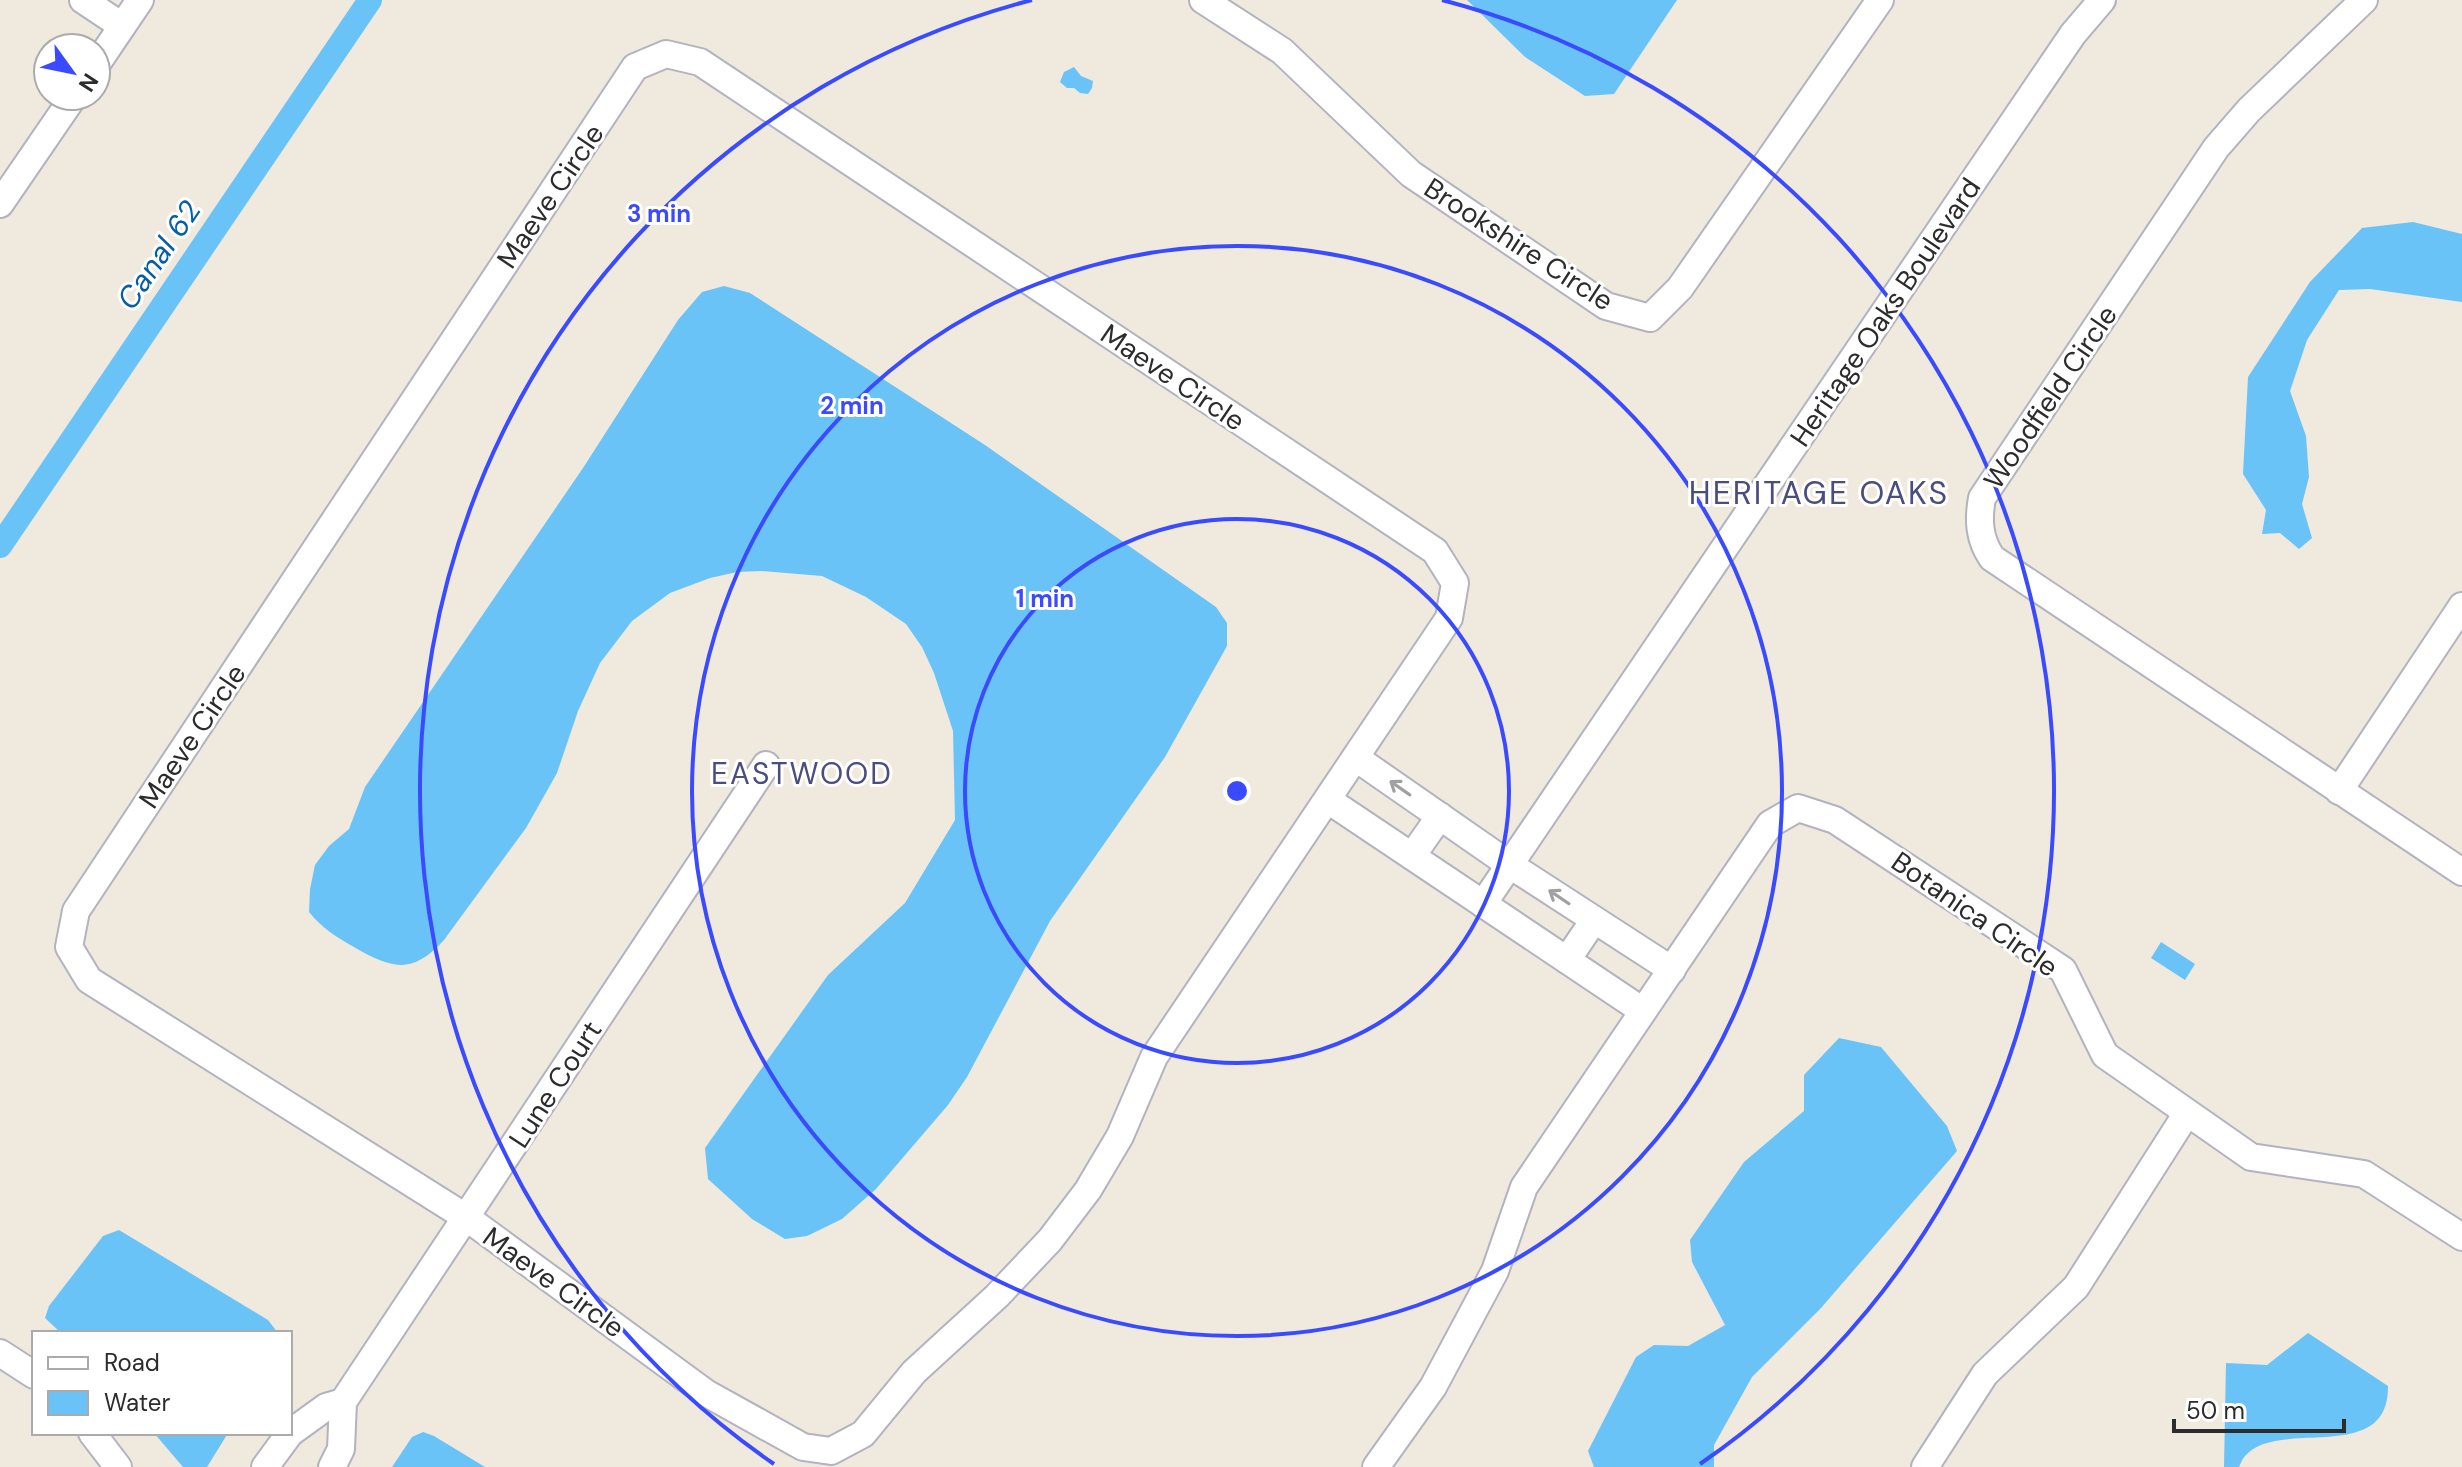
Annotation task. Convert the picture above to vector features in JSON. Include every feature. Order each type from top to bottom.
[{"type":"street","points":[[83,0],[122,26]]},
{"type":"street","points":[[112,41],[140,0]]},
{"type":"street","name":"Brookshire Circle","points":[[1203,0],[1282,51],[1411,174],[1606,306],[1650,318],[1680,288],[1880,0]]},
{"type":"street","name":"Heritage Oaks Boulevard","points":[[1483,904],[2073,34],[2102,0]]},
{"type":"street","name":"Woodfield Circle","points":[[2364,0],[2249,110],[2216,148],[1982,498],[1979,514],[1982,538],[1992,558],[2462,872]]},
{"type":"street","name":"Maeve Circle","points":[[666,54],[700,62],[1435,551],[1455,583],[1449,618],[1328,800],[1154,1057],[1120,1136],[1088,1190],[1050,1240],[997,1296],[914,1372],[863,1434],[831,1451],[803,1447],[706,1393],[467,1218],[89,980],[69,947],[76,911],[635,67],[666,54]]},
{"type":"street","points":[[0,204],[63,112]]},
{"type":"street","points":[[2339,791],[2462,606]]},
{"type":"street","points":[[1356,758],[1510,865],[1672,970]]},
{"type":"street","name":"Lune Court","points":[[292,1432],[326,1407],[343,1402],[766,765]]},
{"type":"street","points":[[1328,800],[1643,1011]]},
{"type":"street","name":"Botanica Circle","points":[[1376,1467],[1433,1387],[1495,1271],[1524,1187],[1770,824],[1798,808],[1835,820],[2063,970],[2105,1055],[2251,1157],[2364,1174],[2462,1237]]},
{"type":"street","points":[[1412,856],[1440,816]]},
{"type":"street","points":[[1567,960],[1594,920]]},
{"type":"street","points":[[1925,1467],[1985,1374],[2076,1287],[2187,1113]]},
{"type":"street","points":[[0,1353],[32,1374]]},
{"type":"street","points":[[332,1467],[341,1449],[343,1402]]},
{"type":"street","points":[[94,1435],[118,1467]]},
{"type":"street","name":"Lune Court","points":[[265,1467],[289,1435]]},
{"type":"water","points":[[1467,0],[1677,0],[1614,94],[1585,96],[1525,57]]},
{"type":"water","points":[[1074,67],[1081,76],[1093,81],[1088,94],[1067,88],[1060,82],[1064,72]]},
{"type":"water","points":[[2413,222],[2462,234],[2462,302],[2370,289],[2339,290],[2307,340],[2290,391],[2306,436],[2309,477],[2302,504],[2312,538],[2299,549],[2280,533],[2262,534],[2266,510],[2243,474],[2248,377],[2310,282],[2362,228]]},
{"type":"water","points":[[724,286],[750,293],[985,445],[1216,607],[1227,623],[1227,646],[1165,757],[1050,921],[967,1077],[948,1105],[876,1189],[842,1219],[807,1236],[785,1239],[752,1219],[708,1179],[705,1148],[828,975],[905,903],[955,820],[953,731],[934,673],[922,647],[906,624],[866,597],[822,576],[737,572],[670,593],[632,621],[600,663],[578,711],[557,773],[526,828],[433,951],[411,963],[391,964],[341,940],[309,912],[315,865],[329,846],[349,829],[365,787],[583,468],[678,320],[702,292]]},
{"type":"water","points":[[2161,942],[2195,964],[2185,980],[2151,958]]},
{"type":"water","points":[[1839,1038],[1881,1047],[1947,1126],[1957,1151],[1821,1308],[1752,1377],[1714,1445],[1714,1467],[1594,1467],[1588,1451],[1636,1357],[1654,1345],[1688,1346],[1725,1325],[1692,1262],[1690,1240],[1744,1162],[1804,1111],[1804,1075]]},
{"type":"water","points":[[119,1230],[268,1320],[276,1331],[59,1331],[45,1318],[49,1306],[103,1236]]},
{"type":"water","points":[[2308,1333],[2388,1386],[2383,1411],[2371,1426],[2352,1433],[2261,1445],[2245,1456],[2239,1467],[2224,1467],[2226,1363],[2267,1365]]},
{"type":"water","points":[[423,1432],[485,1467],[392,1467],[412,1437]]},
{"type":"water","points":[[156,1435],[227,1435],[207,1467],[183,1467]]},
{"type":"waterway","name":"Canal 62","points":[[0,546],[370,0]]},
{"type":"district","name":"HERITAGE OAKS","points":[[1819,493]]},
{"type":"district","name":"EASTWOOD","points":[[802,774]]}]
